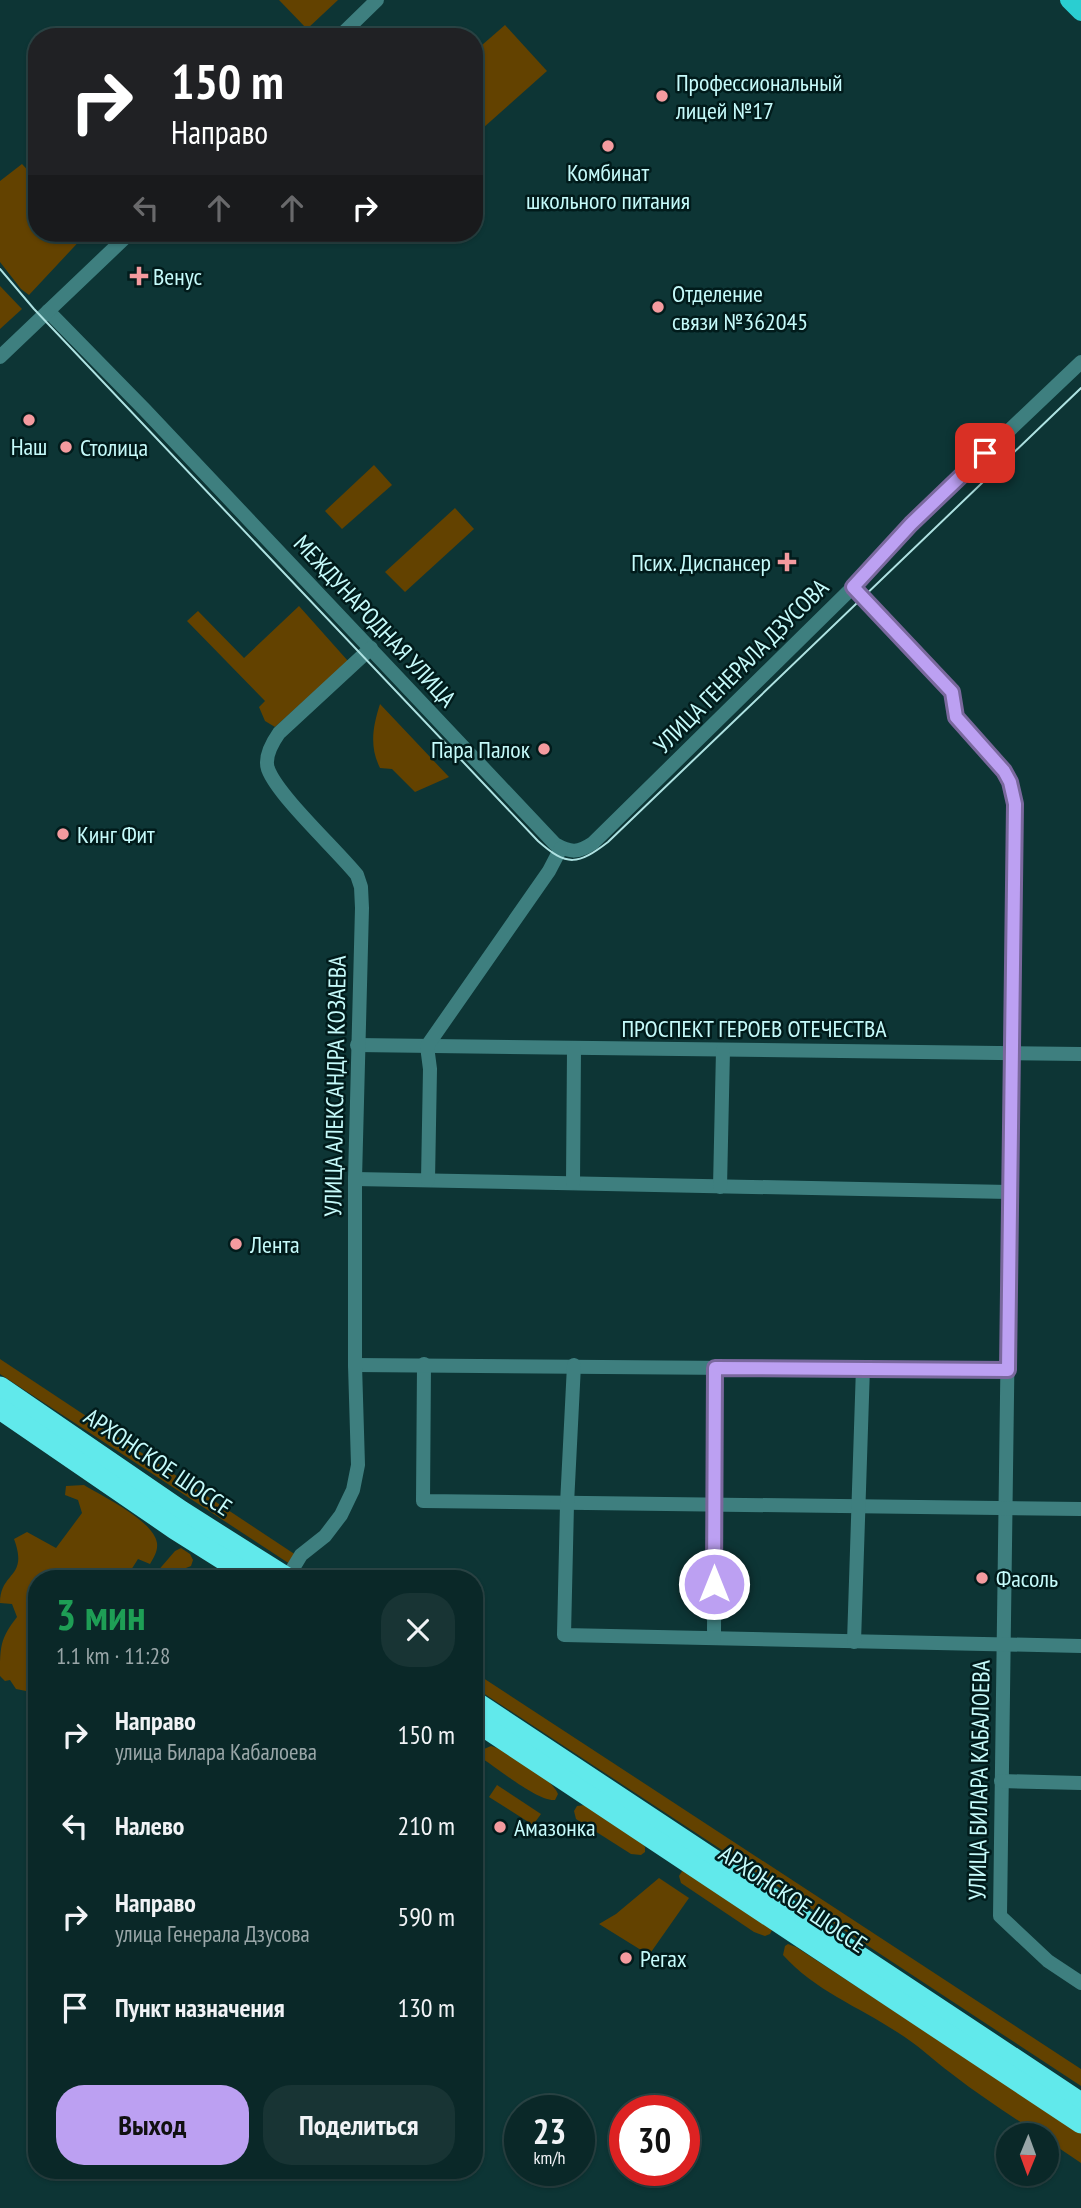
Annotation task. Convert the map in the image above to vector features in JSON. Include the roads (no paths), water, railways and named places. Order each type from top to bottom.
[{"type":"highway","name":"АРХОНСКОЕ ШОССЕ","points":[[0,1387],[181,1511],[274,1570]]},
{"type":"highway","name":"АРХОНСКОЕ ШОССЕ","points":[[0,1409],[175,1529],[240,1570]]},
{"type":"highway","name":"АРХОНСКОЕ ШОССЕ","points":[[483,1707],[1081,2104]]},
{"type":"highway","name":"АРХОНСКОЕ ШОССЕ","points":[[483,1726],[1081,2123]]},
{"type":"main road","points":[[1069,0],[1081,12]]},
{"type":"street","points":[[348,28],[377,0]]},
{"type":"street","points":[[0,357],[121,242]]},
{"type":"street","name":"МЕЖДУНАРОДНАЯ УЛИЦА","points":[[48,311],[371,648],[555,845],[561,848]]},
{"type":"street","name":"УЛИЦА ГЕНЕРАЛА ДЗУСОВА","points":[[561,848],[579,852],[593,843],[853,587],[911,524],[1081,362]]},
{"type":"street","name":"УЛИЦА БИЛАРА КАБАЛОЕВА","points":[[853,587],[952,692],[956,717],[1004,771],[1010,782],[1015,804],[1000,1916],[1048,1961],[1081,1983]]},
{"type":"street","name":"УЛИЦА АЛЕКСАНДРА КОЗАЕВА","points":[[292,1570],[301,1555],[326,1536],[341,1515],[353,1490],[358,1465],[355,1179],[362,908],[361,887],[357,875],[280,789],[267,767],[271,743],[279,733],[371,648]]},
{"type":"street","points":[[428,1181],[427,1046],[549,872],[561,848]]},
{"type":"street","name":"ПРОСПЕКТ ГЕРОЕВ ОТЕЧЕСТВА","points":[[357,1045],[1081,1054]]},
{"type":"street","points":[[573,1184],[574,1049]]},
{"type":"street","points":[[720,1186],[723,1050]]},
{"type":"street","points":[[355,1179],[1009,1192]]},
{"type":"street","points":[[424,1364],[424,1501],[1081,1509]]},
{"type":"street","points":[[355,1365],[1008,1370]]},
{"type":"street","name":"УЛИЦА БИЛАРА КАБАЛОЕВА","points":[[574,1365],[564,1635],[1081,1646]]},
{"type":"street","points":[[855,1642],[863,1367]]},
{"type":"street","points":[[714,1638],[715,1368]]},
{"type":"street","points":[[1002,1781],[1081,1783]]},
{"type":"tram line","points":[[0,269],[34,309],[538,841],[557,855],[573,860],[588,855],[608,842],[1081,388]]},
{"type":"place","name":"Профессиональный лицей №17","points":[[662,96]]},
{"type":"place","name":"Комбинат школьного питания","points":[[608,146]]},
{"type":"place","name":"Венус","points":[[139,276]]},
{"type":"place","name":"Отделение связи №362045","points":[[658,307]]},
{"type":"place","name":"Наш","points":[[29,420]]},
{"type":"place","name":"Столица","points":[[66,447]]},
{"type":"place","name":"Псих. Диспансер","points":[[787,562]]},
{"type":"place","name":"Пара Палок","points":[[544,749]]},
{"type":"place","name":"Кинг Фит","points":[[63,834]]},
{"type":"place","name":"Лента","points":[[236,1244]]},
{"type":"place","name":"Фасоль","points":[[982,1578]]},
{"type":"place","name":"Амазонка","points":[[500,1827]]},
{"type":"place","name":"Регах","points":[[626,1958]]}]
